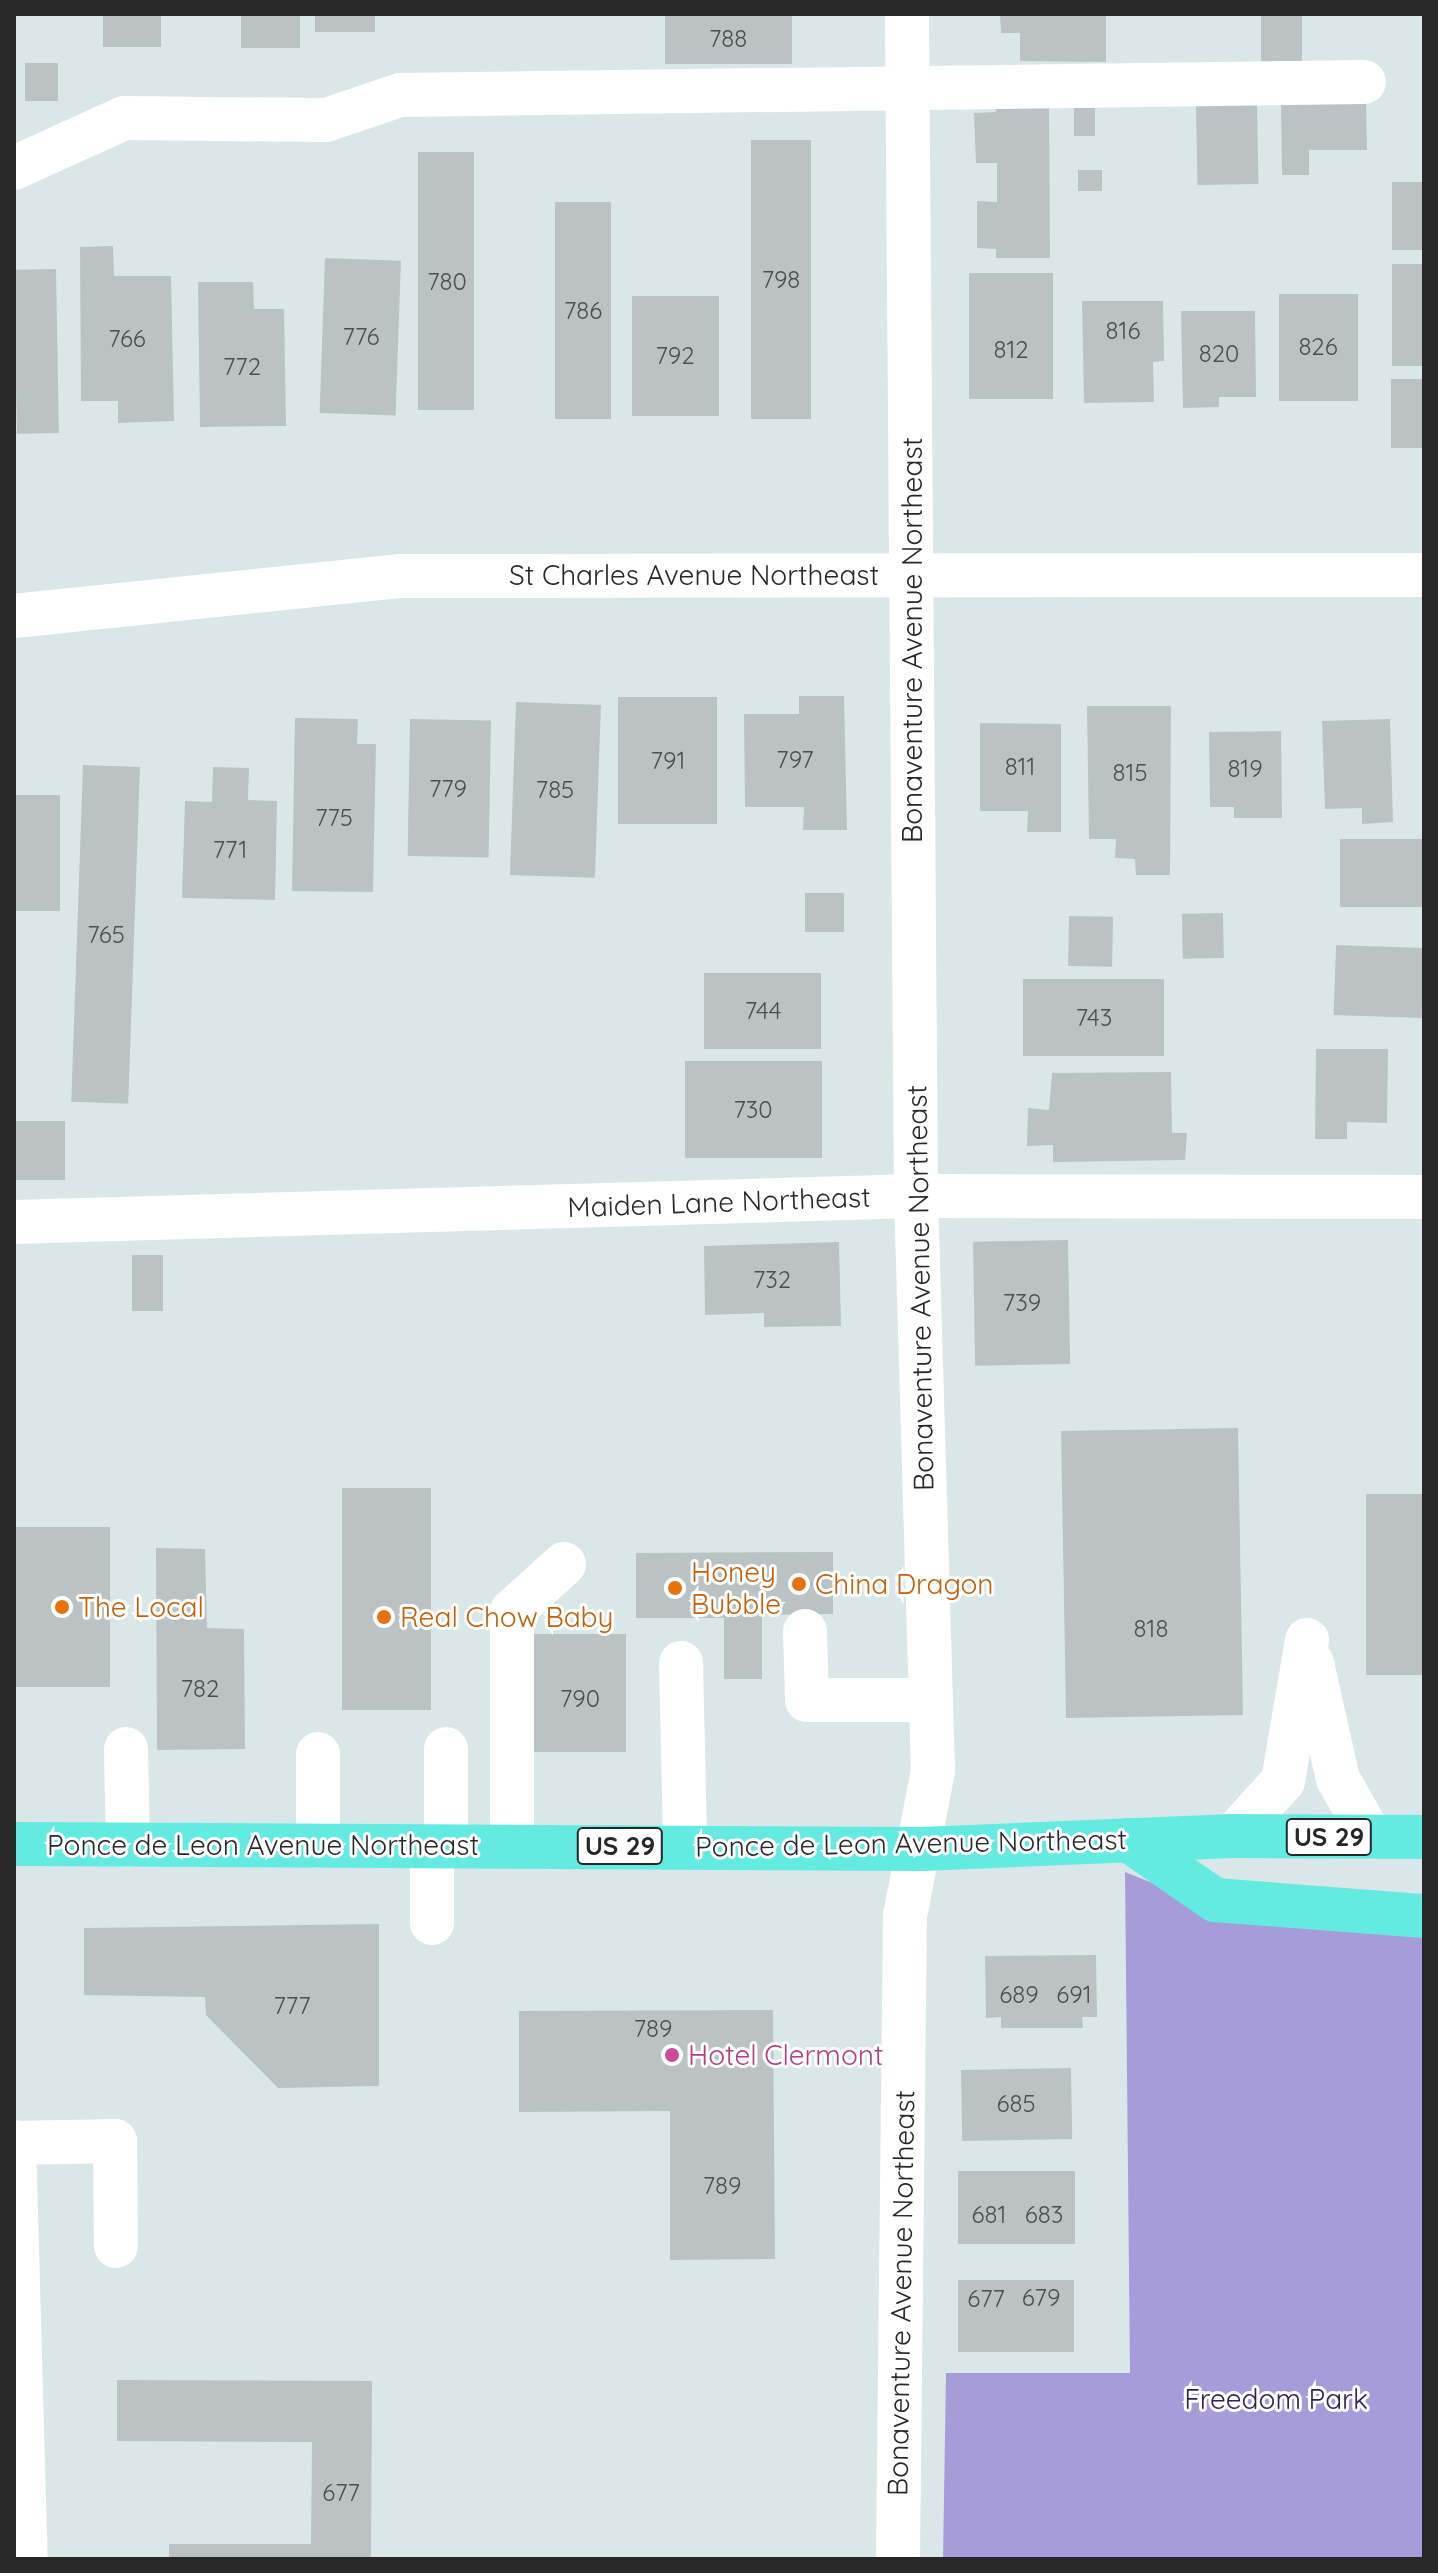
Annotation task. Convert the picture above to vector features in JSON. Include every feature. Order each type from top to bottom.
[{"type":"highway","name":"Ponce de Leon Avenue Northeast","points":[[14,1844],[922,1849],[1233,1836],[1424,1837]]},
{"type":"highway","points":[[1128,1840],[1215,1900],[1424,1916]]},
{"type":"street","name":"Bonaventure Avenue Northeast","points":[[898,2559],[905,1916],[922,1849],[933,1771],[916,1196],[907,14]]},
{"type":"street","points":[[14,168],[124,118],[326,120],[400,95],[1364,82]]},
{"type":"street","name":"St Charles Avenue Northeast","points":[[14,616],[399,576],[1424,575]]},
{"type":"street","name":"Maiden Lane Northeast","points":[[14,1222],[916,1196],[1424,1197]]},
{"type":"street","points":[[512,1846],[512,1611],[564,1564]]},
{"type":"street","points":[[805,1631],[807,1700],[929,1700]]},
{"type":"street","points":[[1233,1836],[1283,1781],[1307,1640],[1338,1779],[1371,1837]]},
{"type":"street","points":[[681,1663],[685,1846]]},
{"type":"street","points":[[126,1749],[128,1845]]},
{"type":"street","points":[[432,1923],[446,1749]]},
{"type":"street","points":[[318,1754],[318,1846]]},
{"type":"street","points":[[26,2559],[14,2142],[115,2141],[116,2246]]},
{"type":"green space","name":"Freedom Park","points":[[1125,1872],[1230,1914],[1424,1927],[1424,2559],[943,2559],[946,2373],[1130,2373]]},
{"type":"building","points":[[103,14],[161,14],[161,47],[103,47]]},
{"type":"building","points":[[241,14],[300,14],[300,48],[241,48]]},
{"type":"building","points":[[315,14],[375,14],[375,32],[315,32]]},
{"type":"building","points":[[665,14],[792,14],[792,64],[665,64]]},
{"type":"building","points":[[1000,14],[1106,14],[1106,62],[1020,61],[1020,33],[1001,33]]},
{"type":"building","points":[[1261,14],[1302,14],[1302,62],[1261,62]]},
{"type":"building","points":[[25,63],[58,63],[58,101],[25,101]]},
{"type":"building","points":[[1281,101],[1366,101],[1367,150],[1309,150],[1309,175],[1282,175]]},
{"type":"building","points":[[1049,103],[1050,258],[996,258],[996,249],[977,248],[977,201],[997,202],[997,163],[976,163],[974,113],[996,112],[996,104]]},
{"type":"building","points":[[1257,103],[1258,184],[1197,185],[1196,104]]},
{"type":"building","points":[[1074,108],[1095,108],[1095,136],[1074,136]]},
{"type":"building","points":[[751,140],[811,140],[811,419],[751,419]]},
{"type":"building","points":[[418,152],[474,152],[474,410],[418,410]]},
{"type":"building","points":[[1078,170],[1102,170],[1102,191],[1078,191]]},
{"type":"building","points":[[1392,182],[1424,182],[1424,250],[1392,250]]},
{"type":"building","points":[[555,202],[611,202],[611,419],[555,419]]},
{"type":"building","points":[[113,246],[114,276],[171,276],[174,421],[118,423],[118,401],[81,401],[80,247]]},
{"type":"building","points":[[325,258],[401,261],[396,416],[320,413]]},
{"type":"building","points":[[1392,264],[1424,264],[1424,366],[1392,366]]},
{"type":"building","points":[[56,269],[59,433],[17,434],[14,270]]},
{"type":"building","points":[[969,273],[1053,273],[1053,399],[969,399]]},
{"type":"building","points":[[198,282],[253,282],[254,309],[284,309],[286,426],[200,427]]},
{"type":"building","points":[[1279,294],[1358,294],[1358,401],[1279,401]]},
{"type":"building","points":[[632,296],[719,296],[719,416],[632,416]]},
{"type":"building","points":[[1082,301],[1163,301],[1164,361],[1153,362],[1154,402],[1084,403]]},
{"type":"building","points":[[1181,311],[1255,311],[1256,397],[1219,397],[1219,407],[1183,408]]},
{"type":"building","points":[[1391,379],[1424,379],[1424,448],[1391,448]]},
{"type":"building","points":[[799,696],[844,696],[847,830],[803,830],[804,807],[745,807],[744,714],[799,714]]},
{"type":"building","points":[[618,697],[717,697],[717,824],[618,824]]},
{"type":"building","points":[[516,702],[601,705],[595,878],[510,875]]},
{"type":"building","points":[[1087,706],[1171,706],[1170,875],[1136,875],[1135,859],[1115,858],[1116,839],[1089,839]]},
{"type":"building","points":[[295,718],[358,719],[357,744],[376,744],[373,892],[292,891]]},
{"type":"building","points":[[410,719],[491,720],[489,857],[408,856]]},
{"type":"building","points":[[1390,719],[1393,822],[1362,824],[1362,808],[1325,809],[1322,721]]},
{"type":"building","points":[[980,723],[1061,724],[1061,832],[1027,832],[1028,811],[980,811]]},
{"type":"building","points":[[1281,731],[1282,818],[1234,818],[1234,807],[1210,807],[1209,732]]},
{"type":"building","points":[[83,765],[140,767],[128,1104],[71,1102]]},
{"type":"building","points":[[213,767],[249,768],[248,800],[277,801],[275,900],[182,898],[185,801],[212,802]]},
{"type":"building","points":[[14,795],[60,795],[60,911],[14,911]]},
{"type":"building","points":[[1340,839],[1424,839],[1424,907],[1340,907]]},
{"type":"building","points":[[805,893],[844,893],[844,932],[805,932]]},
{"type":"building","points":[[1223,913],[1224,958],[1183,959],[1182,914]]},
{"type":"building","points":[[1069,916],[1113,917],[1112,967],[1068,966]]},
{"type":"building","points":[[1336,945],[1424,948],[1422,1018],[1334,1015]]},
{"type":"building","points":[[704,973],[821,973],[821,1049],[704,1049]]},
{"type":"building","points":[[1023,979],[1164,979],[1164,1056],[1023,1056]]},
{"type":"building","points":[[1316,1049],[1388,1049],[1387,1123],[1347,1122],[1347,1139],[1315,1139]]},
{"type":"building","points":[[685,1061],[822,1061],[822,1158],[685,1158]]},
{"type":"building","points":[[1171,1072],[1172,1133],[1187,1133],[1185,1160],[1053,1162],[1053,1145],[1027,1146],[1028,1108],[1049,1110],[1052,1073]]},
{"type":"building","points":[[14,1121],[65,1121],[65,1180],[14,1180]]},
{"type":"building","points":[[1068,1240],[1070,1364],[975,1366],[973,1242]]},
{"type":"building","points":[[839,1242],[841,1326],[764,1327],[764,1313],[705,1315],[704,1246]]},
{"type":"building","points":[[132,1255],[163,1255],[163,1311],[132,1311]]},
{"type":"building","points":[[1238,1428],[1243,1715],[1066,1718],[1061,1431]]},
{"type":"building","points":[[342,1488],[431,1488],[431,1710],[342,1710]]},
{"type":"building","points":[[1366,1494],[1424,1494],[1424,1675],[1366,1675]]},
{"type":"building","name":"The Local","points":[[14,1527],[110,1527],[110,1687],[14,1687]]},
{"type":"building","points":[[156,1548],[205,1549],[207,1628],[244,1629],[245,1749],[157,1750]]},
{"type":"building","points":[[833,1552],[833,1614],[762,1615],[762,1679],[724,1679],[724,1618],[636,1618],[636,1553]]},
{"type":"building","points":[[527,1634],[626,1634],[626,1752],[527,1752]]},
{"type":"building","points":[[379,1924],[379,2086],[278,2088],[206,2015],[205,1997],[84,1995],[84,1928]]},
{"type":"building","points":[[1096,1955],[1097,2017],[1082,2017],[1083,2028],[1001,2028],[1001,2017],[986,2018],[985,1956]]},
{"type":"building","points":[[773,2010],[775,2259],[670,2260],[670,2111],[519,2112],[519,2011]]},
{"type":"building","points":[[1071,2068],[1072,2139],[962,2141],[961,2070]]},
{"type":"building","points":[[958,2171],[1075,2171],[1075,2244],[958,2244]]},
{"type":"building","points":[[958,2280],[1074,2280],[1074,2352],[958,2352]]},
{"type":"building","points":[[117,2380],[372,2381],[371,2559],[169,2559],[169,2544],[311,2544],[312,2442],[117,2441]]},
{"type":"place","name":"China Dragon","points":[[799,1584]]},
{"type":"place","name":"Honey Bubble","points":[[675,1588]]},
{"type":"place","name":"The Local","points":[[62,1607]]},
{"type":"place","name":"Real Chow Baby","points":[[384,1617]]},
{"type":"place","name":"Hotel Clermont","points":[[672,2055]]}]
